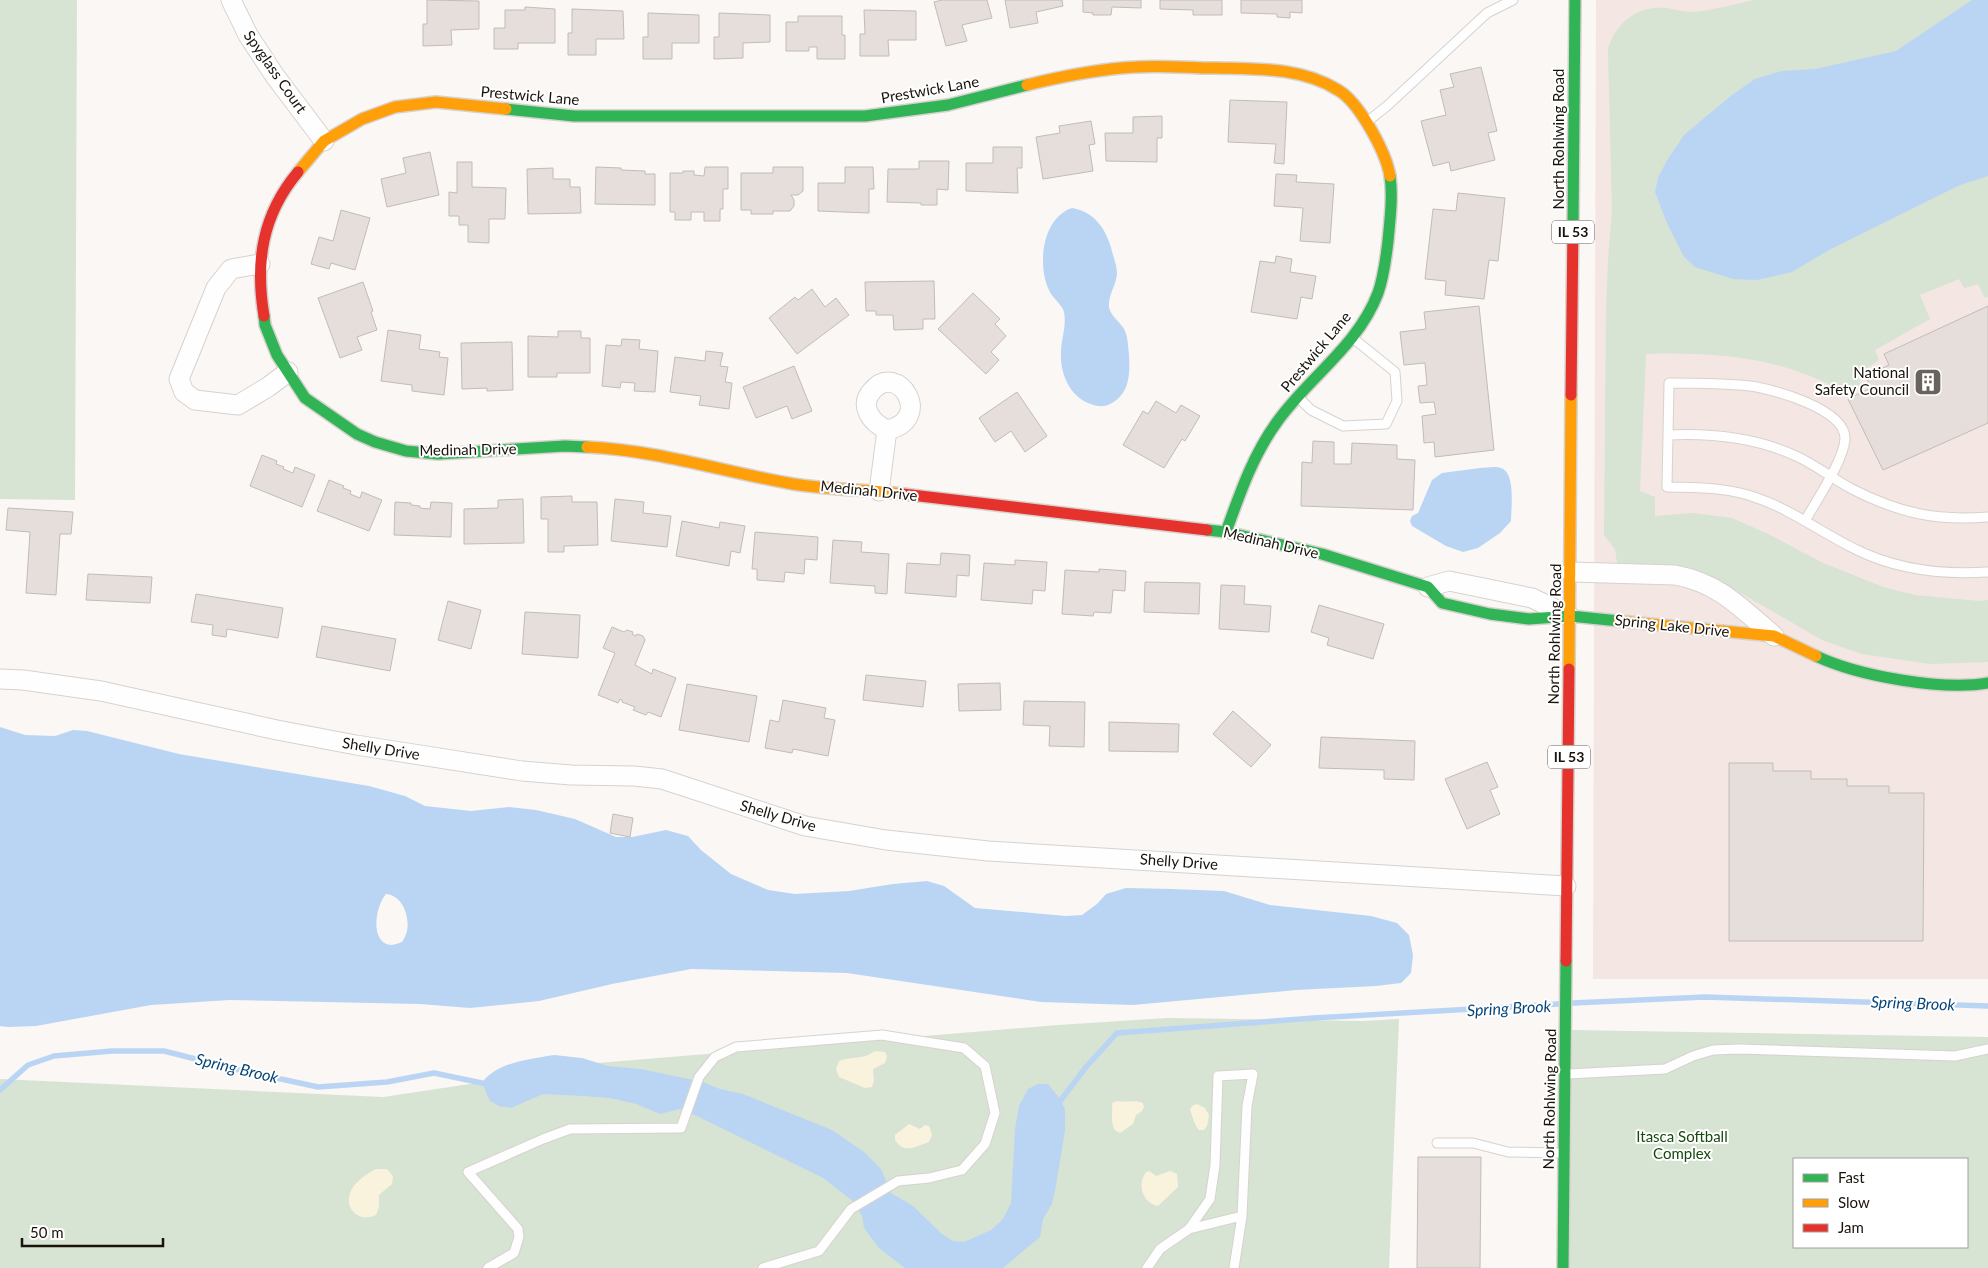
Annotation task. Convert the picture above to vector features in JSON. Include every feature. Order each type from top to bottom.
[{"type":"street","name":"Spyglass Court","points":[[231,0],[248,35],[324,141]]},
{"type":"street","name":"North Rohlwing Road","points":[[1563,1268],[1576,0]]},
{"type":"street","name":"Prestwick Lane","points":[[317,407],[305,398],[277,355],[265,325],[260,292],[260,264],[267,225],[289,182],[324,141],[374,114],[395,107],[436,102],[574,116],[864,116],[948,105],[1073,74],[1136,67],[1285,70],[1307,77],[1343,93],[1380,143],[1389,165],[1393,189],[1383,277],[1375,301],[1351,337],[1281,416],[1266,438],[1248,472],[1226,532]]},
{"type":"street","points":[[260,264],[232,269],[216,288],[179,379],[184,392],[195,400],[238,405],[268,388],[288,372]]},
{"type":"street","name":"Medinah Drive","points":[[317,407],[357,434],[375,442],[406,451],[438,454],[564,446],[614,448],[671,457],[794,484],[879,491],[1226,532],[1322,554],[1428,587],[1448,581],[1532,598],[1570,616]]},
{"type":"street","points":[[879,491],[886,430]]},
{"type":"street","name":"Spring Lake Drive","points":[[1571,572],[1675,575],[1691,578],[1709,584],[1720,591],[1774,636],[1831,663],[1907,681],[1970,686],[1988,683]]},
{"type":"street","name":"Spring Lake Drive","points":[[1570,616],[1774,636]]},
{"type":"street","name":"Shelly Drive","points":[[0,678],[101,691],[294,733],[512,770],[662,779],[805,826],[886,840],[988,851],[1566,886]]},
{"type":"lane","points":[[1366,122],[1387,106],[1487,13],[1513,0]]},
{"type":"lane","points":[[1298,397],[1311,410],[1343,426],[1386,424],[1397,401],[1395,372],[1351,337]]},
{"type":"lane","points":[[1805,521],[1842,453],[1845,437],[1841,425],[1824,410],[1790,396],[1751,386],[1669,383],[1667,487],[1730,490],[1758,498],[1805,521],[1854,549],[1887,563],[1921,569],[1966,573],[1988,572]]},
{"type":"lane","points":[[1668,435],[1684,434],[1760,443],[1796,456],[1851,488],[1907,512],[1939,518],[1988,517]]},
{"type":"lane","points":[[488,1268],[514,1253],[519,1237],[518,1229],[468,1172],[543,1139],[570,1130],[681,1128],[698,1077],[715,1057],[736,1047],[882,1035],[964,1048],[985,1066],[995,1113],[984,1144],[962,1170],[929,1178],[898,1181],[850,1209],[819,1251],[763,1268]]},
{"type":"lane","points":[[1565,1074],[1665,1069],[1693,1056],[1713,1050],[1955,1056],[1988,1049]]},
{"type":"lane","points":[[1147,1268],[1160,1249],[1189,1229],[1210,1199],[1215,1165],[1218,1076],[1252,1074],[1247,1106],[1242,1216],[1234,1268]]},
{"type":"lane","points":[[1437,1143],[1473,1143],[1508,1152],[1564,1153]]},
{"type":"lane","points":[[1189,1229],[1242,1216]]},
{"type":"shaded area","points":[[1596,0],[1988,0],[1988,979],[1593,979]]},
{"type":"green space","points":[[0,0],[77,0],[75,500],[0,499]]},
{"type":"green space","points":[[1754,0],[1988,0],[1988,297],[1985,298],[1978,284],[1964,288],[1959,279],[1920,295],[1930,319],[1875,350],[1879,360],[1858,375],[1861,385],[1845,392],[1797,371],[1748,359],[1698,354],[1646,354],[1640,491],[1655,497],[1655,516],[1693,513],[1732,518],[1768,534],[1821,562],[1883,587],[1915,595],[1979,601],[1988,600],[1988,662],[1930,664],[1862,654],[1822,640],[1709,576],[1618,569],[1615,549],[1604,535],[1606,311],[1612,211],[1608,49],[1622,23],[1646,9],[1666,8],[1693,12]]},
{"type":"green space","points":[[1167,1018],[1363,1021],[1399,1019],[1389,1268],[0,1268],[0,1079],[383,1097],[503,1079],[549,1067],[1058,1025]]},
{"type":"green space","name":"Itasca Softball Complex","points":[[1572,1030],[1988,1037],[1988,1268],[1568,1268]]},
{"type":"sand","points":[[875,1051],[885,1052],[887,1056],[885,1063],[873,1069],[874,1081],[872,1087],[865,1088],[839,1077],[836,1069],[839,1061],[866,1056]]},
{"type":"sand","points":[[1118,1101],[1140,1102],[1143,1103],[1144,1107],[1136,1115],[1133,1124],[1120,1133],[1113,1127],[1112,1121],[1112,1103]]},
{"type":"sand","points":[[1197,1104],[1205,1108],[1209,1115],[1207,1126],[1204,1130],[1197,1128],[1190,1110],[1192,1106]]},
{"type":"sand","points":[[909,1124],[920,1129],[925,1125],[929,1126],[932,1135],[929,1142],[911,1148],[899,1145],[895,1140],[895,1135]]},
{"type":"sand","points":[[376,1169],[387,1169],[393,1176],[392,1184],[379,1195],[379,1207],[376,1215],[370,1217],[360,1216],[349,1205],[350,1193],[357,1182]]},
{"type":"sand","points":[[1149,1171],[1156,1176],[1170,1171],[1177,1174],[1178,1187],[1158,1206],[1148,1201],[1143,1192],[1143,1177]]},
{"type":"water","points":[[1972,0],[1988,0],[1988,176],[1960,185],[1829,250],[1792,272],[1757,280],[1733,279],[1695,267],[1684,257],[1666,221],[1655,192],[1658,178],[1666,162],[1684,135],[1732,95],[1755,79],[1782,71],[1815,69],[1896,51]]},
{"type":"water","points":[[1072,208],[1088,214],[1100,225],[1108,239],[1116,267],[1117,274],[1109,307],[1111,313],[1124,329],[1128,341],[1129,376],[1122,395],[1105,406],[1093,405],[1082,400],[1072,390],[1065,378],[1061,364],[1061,346],[1065,323],[1064,312],[1049,290],[1043,268],[1043,256],[1048,232],[1062,213]]},
{"type":"water","points":[[1480,468],[1501,468],[1506,471],[1509,477],[1512,492],[1511,521],[1500,533],[1478,548],[1463,552],[1446,546],[1412,526],[1410,521],[1412,516],[1418,513],[1432,480],[1442,473]]},
{"type":"water","points":[[0,727],[25,735],[55,736],[73,730],[87,731],[179,754],[369,786],[405,796],[425,806],[471,811],[509,807],[536,810],[575,819],[616,837],[632,837],[666,830],[688,836],[701,850],[731,874],[768,890],[795,894],[849,891],[927,881],[944,886],[975,908],[1066,916],[1082,915],[1097,904],[1106,894],[1126,888],[1224,891],[1270,905],[1371,916],[1397,923],[1409,935],[1413,955],[1411,973],[1401,983],[1296,990],[1133,1005],[1041,1002],[847,973],[691,969],[612,984],[539,1001],[470,1008],[420,1004],[230,1000],[151,1005],[36,1026],[0,1026]],"holes":[[[386,894],[392,895],[404,907],[408,925],[402,942],[390,945],[383,942],[379,937],[376,922],[382,899]]]},
{"type":"water","points":[[554,1055],[582,1058],[608,1066],[641,1069],[703,1082],[720,1089],[743,1094],[832,1130],[864,1152],[881,1169],[891,1193],[913,1206],[942,1234],[953,1241],[964,1242],[991,1230],[1003,1219],[1011,1203],[1015,1129],[1019,1106],[1028,1089],[1038,1084],[1048,1084],[1061,1100],[1065,1110],[1065,1130],[1052,1204],[1043,1219],[1040,1237],[1003,1268],[905,1268],[879,1248],[864,1228],[862,1216],[853,1201],[823,1178],[680,1109],[660,1114],[636,1104],[610,1098],[543,1094],[511,1108],[499,1106],[490,1101],[482,1083],[496,1070],[525,1060]]},
{"type":"building","points":[[427,0],[479,1],[479,29],[451,30],[452,45],[423,46],[423,24],[427,24]]},
{"type":"building","points":[[942,0],[987,0],[992,18],[962,25],[967,41],[946,46],[934,2]]},
{"type":"building","points":[[1005,0],[1062,0],[1063,6],[1036,12],[1038,23],[1010,28]]},
{"type":"building","points":[[1083,0],[1141,0],[1141,8],[1112,7],[1111,15],[1093,15],[1093,13],[1083,12]]},
{"type":"building","points":[[1160,0],[1222,0],[1222,15],[1193,15],[1193,10],[1160,9]]},
{"type":"building","points":[[1241,0],[1302,0],[1302,13],[1290,12],[1290,18],[1277,17],[1277,14],[1241,13]]},
{"type":"building","points":[[525,7],[555,9],[555,43],[518,43],[518,49],[494,49],[494,28],[505,28],[505,10],[525,10]]},
{"type":"building","points":[[572,9],[623,11],[624,39],[596,39],[596,55],[568,55],[568,33],[572,33]]},
{"type":"building","points":[[864,10],[916,11],[916,40],[888,40],[889,56],[860,56],[860,34],[865,34]]},
{"type":"building","points":[[648,13],[699,15],[699,43],[672,43],[672,59],[643,59],[643,37],[648,37]]},
{"type":"building","points":[[719,13],[770,15],[770,42],[743,43],[743,58],[714,59],[714,37],[719,37]]},
{"type":"building","points":[[798,16],[842,16],[842,35],[845,35],[845,59],[817,59],[817,47],[809,47],[809,51],[786,51],[786,22],[798,22]]},
{"type":"building","points":[[1481,67],[1497,131],[1488,133],[1495,160],[1451,171],[1449,162],[1433,166],[1421,121],[1446,115],[1440,90],[1454,87],[1450,74]]},
{"type":"building","points":[[1230,100],[1287,102],[1284,164],[1274,163],[1276,144],[1228,142]]},
{"type":"building","points":[[1162,116],[1162,138],[1157,138],[1157,162],[1106,161],[1105,133],[1133,133],[1133,117]]},
{"type":"building","points":[[1091,121],[1095,144],[1089,145],[1093,171],[1043,179],[1036,137],[1060,133],[1059,126]]},
{"type":"building","points":[[993,147],[1022,147],[1022,168],[1017,168],[1018,193],[966,191],[966,163],[993,163]]},
{"type":"building","points":[[430,152],[439,195],[387,207],[381,179],[406,173],[403,158]]},
{"type":"building","points":[[919,161],[949,161],[948,190],[937,189],[937,205],[887,202],[888,169],[919,169]]},
{"type":"building","points":[[457,162],[472,162],[472,187],[506,188],[505,219],[489,219],[489,243],[468,242],[468,225],[459,225],[459,216],[449,216],[449,192],[457,193]]},
{"type":"building","points":[[596,167],[621,168],[621,170],[645,171],[645,174],[655,174],[655,205],[595,204]]},
{"type":"building","points":[[705,167],[728,167],[728,189],[723,189],[723,209],[720,209],[720,221],[704,221],[704,212],[691,212],[691,220],[675,220],[675,212],[670,212],[670,173],[694,171],[694,175],[704,176]]},
{"type":"building","points":[[773,167],[803,167],[803,191],[798,195],[791,195],[794,200],[794,206],[790,211],[773,211],[773,214],[751,214],[751,210],[741,210],[741,173],[773,173]]},
{"type":"building","points":[[845,167],[873,167],[874,189],[869,189],[869,213],[818,211],[818,183],[845,183]]},
{"type":"building","points":[[553,168],[553,179],[570,179],[570,187],[580,187],[581,213],[528,214],[527,169]]},
{"type":"building","points":[[1276,174],[1297,175],[1296,182],[1334,184],[1330,243],[1300,241],[1303,208],[1274,206]]},
{"type":"building","points":[[1458,193],[1505,198],[1498,261],[1489,260],[1484,299],[1445,295],[1446,281],[1425,279],[1433,209],[1456,211]]},
{"type":"building","points":[[341,210],[370,218],[355,270],[331,263],[329,269],[311,264],[319,237],[333,241]]},
{"type":"building","points":[[1276,256],[1292,259],[1290,272],[1316,276],[1312,299],[1301,297],[1297,319],[1251,312],[1260,261],[1275,263]]},
{"type":"building","points":[[934,281],[935,319],[923,319],[923,329],[894,330],[893,315],[876,315],[876,311],[866,311],[865,282]]},
{"type":"building","points":[[363,282],[377,330],[357,337],[362,350],[340,358],[318,298]]},
{"type":"building","points":[[812,289],[825,307],[836,298],[849,315],[797,354],[769,318],[795,297],[798,300]]},
{"type":"building","points":[[973,293],[1000,319],[995,324],[1006,336],[991,352],[999,360],[986,374],[938,329]]},
{"type":"building","points":[[1479,306],[1494,450],[1435,457],[1434,442],[1424,443],[1422,416],[1436,414],[1434,402],[1420,403],[1418,386],[1427,385],[1425,363],[1404,365],[1400,332],[1426,329],[1424,312]]},
{"type":"building","name":"National Safety Council","points":[[1988,306],[1988,423],[1883,470],[1848,399],[1871,388],[1866,376],[1889,365],[1884,354]]},
{"type":"building","points":[[388,330],[421,335],[419,349],[440,352],[439,357],[448,358],[444,395],[412,391],[412,385],[381,381]]},
{"type":"building","points":[[558,331],[581,331],[581,338],[590,338],[590,373],[557,373],[557,377],[528,377],[528,336],[558,337]]},
{"type":"building","points":[[622,339],[640,340],[639,349],[658,351],[655,392],[634,391],[635,383],[621,382],[620,388],[602,386],[606,345],[621,346]]},
{"type":"building","points":[[512,342],[513,390],[487,391],[487,388],[462,389],[461,343]]},
{"type":"building","points":[[706,351],[723,353],[720,366],[728,367],[725,382],[732,383],[729,409],[699,405],[701,396],[670,392],[675,357],[705,361]]},
{"type":"building","points":[[794,366],[812,411],[792,419],[787,406],[756,418],[743,387]]},
{"type":"building","points":[[1017,392],[1047,436],[1025,452],[1011,431],[995,442],[979,418]]},
{"type":"building","points":[[1156,401],[1176,413],[1181,405],[1200,416],[1185,441],[1182,439],[1164,468],[1123,445],[1143,411],[1148,414]]},
{"type":"building","points":[[1313,441],[1334,442],[1334,464],[1351,464],[1352,443],[1397,445],[1397,459],[1415,460],[1413,510],[1301,506],[1302,462],[1312,463]]},
{"type":"building","points":[[262,455],[277,461],[276,464],[293,473],[295,467],[315,475],[302,507],[250,486]]},
{"type":"building","points":[[329,480],[344,486],[343,488],[351,491],[350,494],[360,498],[362,492],[382,500],[369,531],[317,511]]},
{"type":"building","points":[[572,496],[572,502],[597,502],[598,545],[564,546],[564,552],[548,552],[548,519],[541,519],[541,497]]},
{"type":"building","points":[[523,499],[524,543],[464,544],[464,509],[498,508],[498,500]]},
{"type":"building","points":[[615,499],[644,502],[643,513],[671,516],[667,547],[611,541]]},
{"type":"building","points":[[395,502],[411,503],[411,505],[420,506],[420,508],[430,509],[431,502],[452,503],[451,537],[394,535]]},
{"type":"building","points":[[8,508],[73,512],[71,534],[60,534],[56,595],[26,593],[30,532],[6,530]]},
{"type":"building","points":[[682,521],[719,528],[720,522],[745,526],[740,553],[731,551],[729,566],[676,556]]},
{"type":"building","points":[[755,532],[818,537],[817,560],[805,559],[804,574],[785,572],[784,582],[757,580],[757,569],[752,569]]},
{"type":"building","points":[[833,540],[862,542],[861,552],[889,554],[887,594],[875,593],[875,586],[830,583]]},
{"type":"building","points":[[941,553],[970,555],[969,576],[957,575],[956,597],[905,593],[907,563],[940,565]]},
{"type":"building","points":[[1015,560],[1047,562],[1045,591],[1033,590],[1032,604],[981,600],[984,563],[1015,565]]},
{"type":"building","points":[[1099,569],[1126,571],[1125,591],[1113,590],[1111,613],[1094,612],[1093,616],[1062,614],[1065,570],[1099,572]]},
{"type":"building","points":[[88,574],[152,577],[150,603],[86,600]]},
{"type":"building","points":[[1145,582],[1200,583],[1199,614],[1144,612]]},
{"type":"building","points":[[1221,585],[1245,586],[1244,604],[1271,606],[1269,632],[1219,629]]},
{"type":"building","points":[[196,594],[283,608],[278,638],[227,629],[226,637],[212,635],[213,625],[191,622]]},
{"type":"building","points":[[448,601],[481,610],[471,649],[438,640]]},
{"type":"building","points":[[1319,605],[1384,624],[1373,659],[1327,645],[1329,638],[1311,632]]},
{"type":"building","points":[[525,612],[580,615],[578,658],[522,654]]},
{"type":"building","points":[[322,626],[396,639],[390,671],[316,657]]},
{"type":"building","points":[[612,627],[624,632],[627,630],[633,632],[632,634],[636,636],[637,634],[643,636],[645,640],[635,665],[652,674],[653,669],[676,678],[661,717],[648,712],[646,715],[633,710],[635,707],[622,702],[620,699],[618,703],[598,695],[615,653],[603,648]]},
{"type":"building","points":[[866,675],[926,681],[923,707],[863,700]]},
{"type":"building","points":[[1000,683],[1001,710],[959,711],[958,684]]},
{"type":"building","points":[[687,684],[757,696],[749,742],[679,730]]},
{"type":"building","points":[[783,700],[826,708],[824,718],[835,720],[828,756],[793,749],[792,753],[765,748],[770,720],[779,722]]},
{"type":"building","points":[[1024,701],[1085,702],[1084,747],[1049,746],[1050,726],[1023,725]]},
{"type":"building","points":[[1233,711],[1271,745],[1251,767],[1213,734]]},
{"type":"building","points":[[1109,722],[1179,724],[1178,752],[1109,751]]},
{"type":"building","points":[[1321,737],[1415,741],[1414,780],[1384,779],[1384,770],[1319,768]]},
{"type":"building","points":[[1487,762],[1498,787],[1490,790],[1500,814],[1467,829],[1445,779]]},
{"type":"building","points":[[1729,763],[1773,763],[1773,771],[1811,771],[1811,779],[1847,779],[1847,786],[1889,786],[1889,793],[1924,793],[1923,941],[1729,941]]},
{"type":"building","points":[[613,814],[633,818],[630,837],[610,833]]},
{"type":"building","points":[[1418,1157],[1481,1157],[1480,1268],[1417,1268]]},
{"type":"waterway","name":"Spring Brook","points":[[1573,1003],[1705,997],[1988,1006]]},
{"type":"waterway","name":"Spring Brook","points":[[1061,1100],[1086,1067],[1117,1033],[1314,1018],[1559,1004]]},
{"type":"waterway","name":"Spring Brook","points":[[0,1090],[28,1065],[54,1056],[112,1051],[164,1051],[318,1087],[387,1082],[434,1073],[482,1083]]},
{"type":"traffic: fast","points":[[1573,225],[1575,0]]},
{"type":"traffic: fast","points":[[506,109],[574,116],[865,116],[948,105],[1027,85]]},
{"type":"traffic: fast","points":[[1226,532],[1248,475],[1268,435],[1290,406],[1346,345],[1369,312],[1378,293],[1388,241],[1391,200],[1390,176]]},
{"type":"traffic: fast","points":[[264,316],[265,325],[277,355],[305,398],[357,434],[375,442],[406,451],[438,454],[565,446],[587,447]]},
{"type":"traffic: fast","points":[[1207,530],[1226,532],[1322,554],[1428,587],[1442,603],[1490,614],[1529,619],[1570,616],[1619,621]]},
{"type":"traffic: fast","points":[[1816,656],[1854,670],[1901,680],[1948,685],[1988,683]]},
{"type":"traffic: fast","points":[[1563,1268],[1566,961]]},
{"type":"traffic: slow","points":[[1027,85],[1095,71],[1146,66],[1263,69],[1294,73],[1324,82],[1346,96],[1363,116],[1370,128],[1383,154],[1390,176]]},
{"type":"traffic: slow","points":[[298,172],[324,141],[362,119],[395,107],[436,102],[506,109]]},
{"type":"traffic: slow","points":[[1569,669],[1571,395]]},
{"type":"traffic: slow","points":[[587,447],[639,452],[793,484],[903,494]]},
{"type":"traffic: slow","points":[[1619,621],[1774,636],[1816,656]]},
{"type":"traffic: jam","points":[[264,316],[260,277],[264,240],[276,205],[298,172]]},
{"type":"traffic: jam","points":[[1571,395],[1573,225]]},
{"type":"traffic: jam","points":[[903,494],[1207,530]]},
{"type":"traffic: jam","points":[[1566,961],[1569,669]]},
{"type":"place","name":"National Safety Council","points":[[1928,382]]}]
